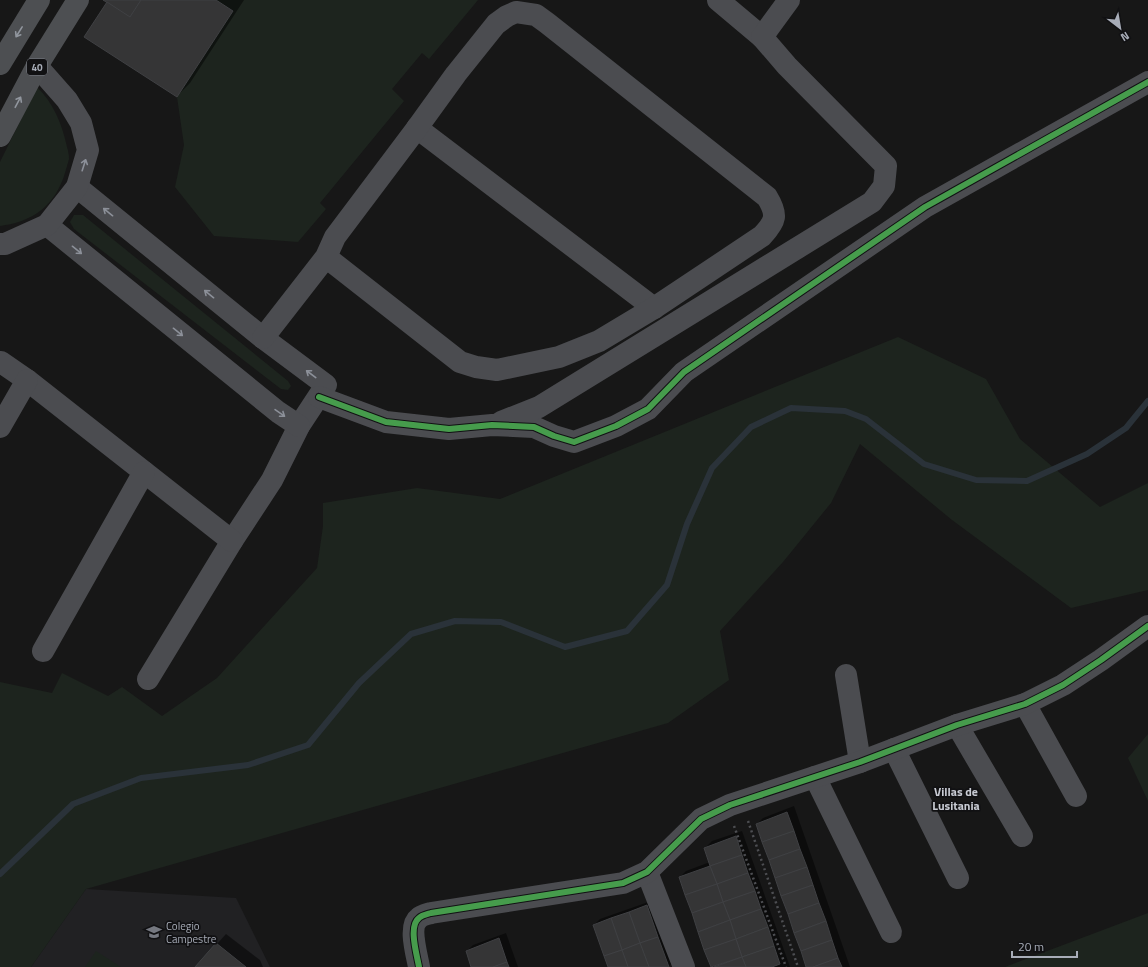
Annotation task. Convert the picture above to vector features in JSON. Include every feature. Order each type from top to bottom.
[{"type":"main road","points":[[0,64],[39,0]]},
{"type":"main road","name":"40","points":[[0,136],[37,66],[78,0]]},
{"type":"street","points":[[492,425],[539,408],[805,242],[872,202],[884,186],[886,166],[787,66],[762,36],[718,0]]},
{"type":"street","points":[[762,36],[789,0]]},
{"type":"street","points":[[263,338],[326,257],[336,237],[456,74],[496,24],[507,16],[516,12],[536,15],[547,23],[768,197],[773,207],[775,216],[771,226],[762,236],[654,308],[599,341],[559,357],[497,370],[476,368],[460,362],[326,257]]},
{"type":"street","points":[[0,244],[5,244],[47,225],[77,187],[88,150],[81,123],[66,100],[37,66]]},
{"type":"street","points":[[319,397],[386,422],[449,429],[492,425],[534,427],[554,436],[574,442],[616,426],[648,409],[684,372],[926,207],[1148,82]]},
{"type":"street","points":[[417,128],[654,308]]},
{"type":"street","points":[[77,187],[263,338],[326,385],[300,426],[272,480],[232,541],[148,679]]},
{"type":"street","points":[[47,225],[278,412],[300,426]]},
{"type":"street","points":[[1,362],[27,380],[232,541]]},
{"type":"street","points":[[0,426],[27,380]]},
{"type":"street","points":[[43,651],[144,472]]},
{"type":"street","points":[[419,967],[413,937],[414,926],[418,918],[431,913],[623,883],[647,872],[700,819],[730,806],[860,762],[956,725],[1025,704],[1062,685],[1101,660],[1148,626]]},
{"type":"street","points":[[846,675],[860,762]]},
{"type":"street","points":[[1025,704],[1076,796]]},
{"type":"street","points":[[956,725],[1022,836]]},
{"type":"street","points":[[894,749],[958,878]]},
{"type":"street","points":[[815,777],[891,932]]},
{"type":"street","points":[[647,872],[684,967]]},
{"type":"path","points":[[746,816],[798,967]]},
{"type":"path","points":[[733,822],[786,967]]},
{"type":"shaded area","points":[[216,0],[478,0],[429,59],[422,53],[392,89],[404,101],[320,203],[326,209],[298,242],[214,236],[175,187],[184,145],[177,97],[233,11]]},
{"type":"shaded area","points":[[37,87],[53,107],[60,122],[68,150],[69,161],[61,185],[55,195],[41,210],[22,221],[0,226],[0,162]]},
{"type":"shaded area","points":[[74,215],[83,215],[288,381],[291,386],[288,390],[281,389],[74,229],[70,222]]},
{"type":"shaded area","points":[[898,337],[986,379],[1020,439],[1100,507],[1148,483],[1148,590],[1071,608],[952,520],[860,444],[831,503],[783,562],[720,631],[729,680],[668,723],[86,889],[31,967],[0,967],[0,682],[52,693],[62,673],[108,696],[122,687],[162,716],[217,678],[317,568],[323,526],[323,503],[417,488],[500,499]]},
{"type":"shaded area","points":[[1148,734],[1148,801],[1128,758]]},
{"type":"shaded area","name":"Colegio Campestre","points":[[86,889],[236,898],[270,967],[31,967]]},
{"type":"shaded area","points":[[1148,913],[1148,966],[1005,967]]},
{"type":"shaded area","points":[[96,951],[121,967],[85,967]]},
{"type":"building","points":[[103,0],[141,0],[130,17]]},
{"type":"building","points":[[141,0],[216,0],[233,11],[177,97],[84,37],[107,2],[130,17]]},
{"type":"building","points":[[787,812],[794,831],[762,842],[756,824]]},
{"type":"building","points":[[794,831],[800,849],[769,860],[762,842]]},
{"type":"building","points":[[736,836],[742,855],[710,866],[704,848]]},
{"type":"building","points":[[800,849],[807,867],[775,878],[769,860]]},
{"type":"building","points":[[742,855],[748,873],[717,884],[710,866]]},
{"type":"building","points":[[710,866],[717,884],[685,895],[679,877]]},
{"type":"building","points":[[807,867],[813,885],[781,896],[775,878]]},
{"type":"building","points":[[748,873],[755,891],[723,902],[717,884]]},
{"type":"building","points":[[717,884],[723,902],[692,913],[685,895]]},
{"type":"building","points":[[813,885],[819,903],[788,914],[781,896]]},
{"type":"building","points":[[755,891],[761,909],[730,920],[723,902]]},
{"type":"building","points":[[723,902],[730,920],[698,932],[692,913]]},
{"type":"building","points":[[819,903],[826,921],[794,933],[788,914]]},
{"type":"building","points":[[647,905],[658,937],[640,943],[629,912]]},
{"type":"building","points":[[761,909],[768,927],[736,939],[730,920]]},
{"type":"building","points":[[629,912],[640,943],[622,950],[611,918]]},
{"type":"building","points":[[611,918],[622,950],[604,956],[593,925]]},
{"type":"building","points":[[730,920],[736,939],[704,950],[698,932]]},
{"type":"building","points":[[826,921],[832,940],[801,951],[794,933]]},
{"type":"building","points":[[768,927],[774,946],[742,957],[736,939]]},
{"type":"building","points":[[658,937],[669,967],[649,967],[640,943]]},
{"type":"building","points":[[499,938],[507,962],[493,967],[471,967],[466,951]]},
{"type":"building","points":[[736,939],[742,957],[711,967],[704,950]]},
{"type":"building","points":[[832,940],[838,958],[813,967],[806,967],[801,951]]},
{"type":"building","points":[[216,943],[246,967],[195,967]]},
{"type":"building","points":[[640,943],[649,967],[628,967],[622,950]]},
{"type":"building","points":[[774,946],[780,964],[772,967],[746,967],[742,957]]},
{"type":"building","points":[[622,950],[628,967],[608,967],[604,956]]},
{"type":"building","points":[[742,957],[746,967],[714,967]]},
{"type":"building","points":[[838,958],[842,967],[813,967]]},
{"type":"building","points":[[507,962],[509,967],[493,967]]},
{"type":"waterway","points":[[0,874],[73,804],[141,778],[248,765],[308,745],[359,683],[411,634],[455,621],[501,622],[565,647],[627,631],[667,585],[687,524],[712,468],[751,427],[791,408],[845,411],[866,419],[924,464],[976,480],[1027,481],[1087,454],[1126,428],[1148,401]]},
{"type":"cycle path","points":[[319,397],[386,422],[449,429],[492,425],[534,427],[554,436],[574,442],[616,426],[648,409],[684,372],[925,207],[1148,82]]},
{"type":"cycle path","points":[[419,967],[415,948],[414,927],[416,922],[422,916],[431,913],[623,883],[647,872],[701,819],[730,805],[860,762],[957,725],[1025,704],[1063,685],[1148,626]]},
{"type":"place","name":"Colegio Campestre","points":[[154,932]]},
{"type":"district","name":"Villas de Lusitania","points":[[956,798]]}]
